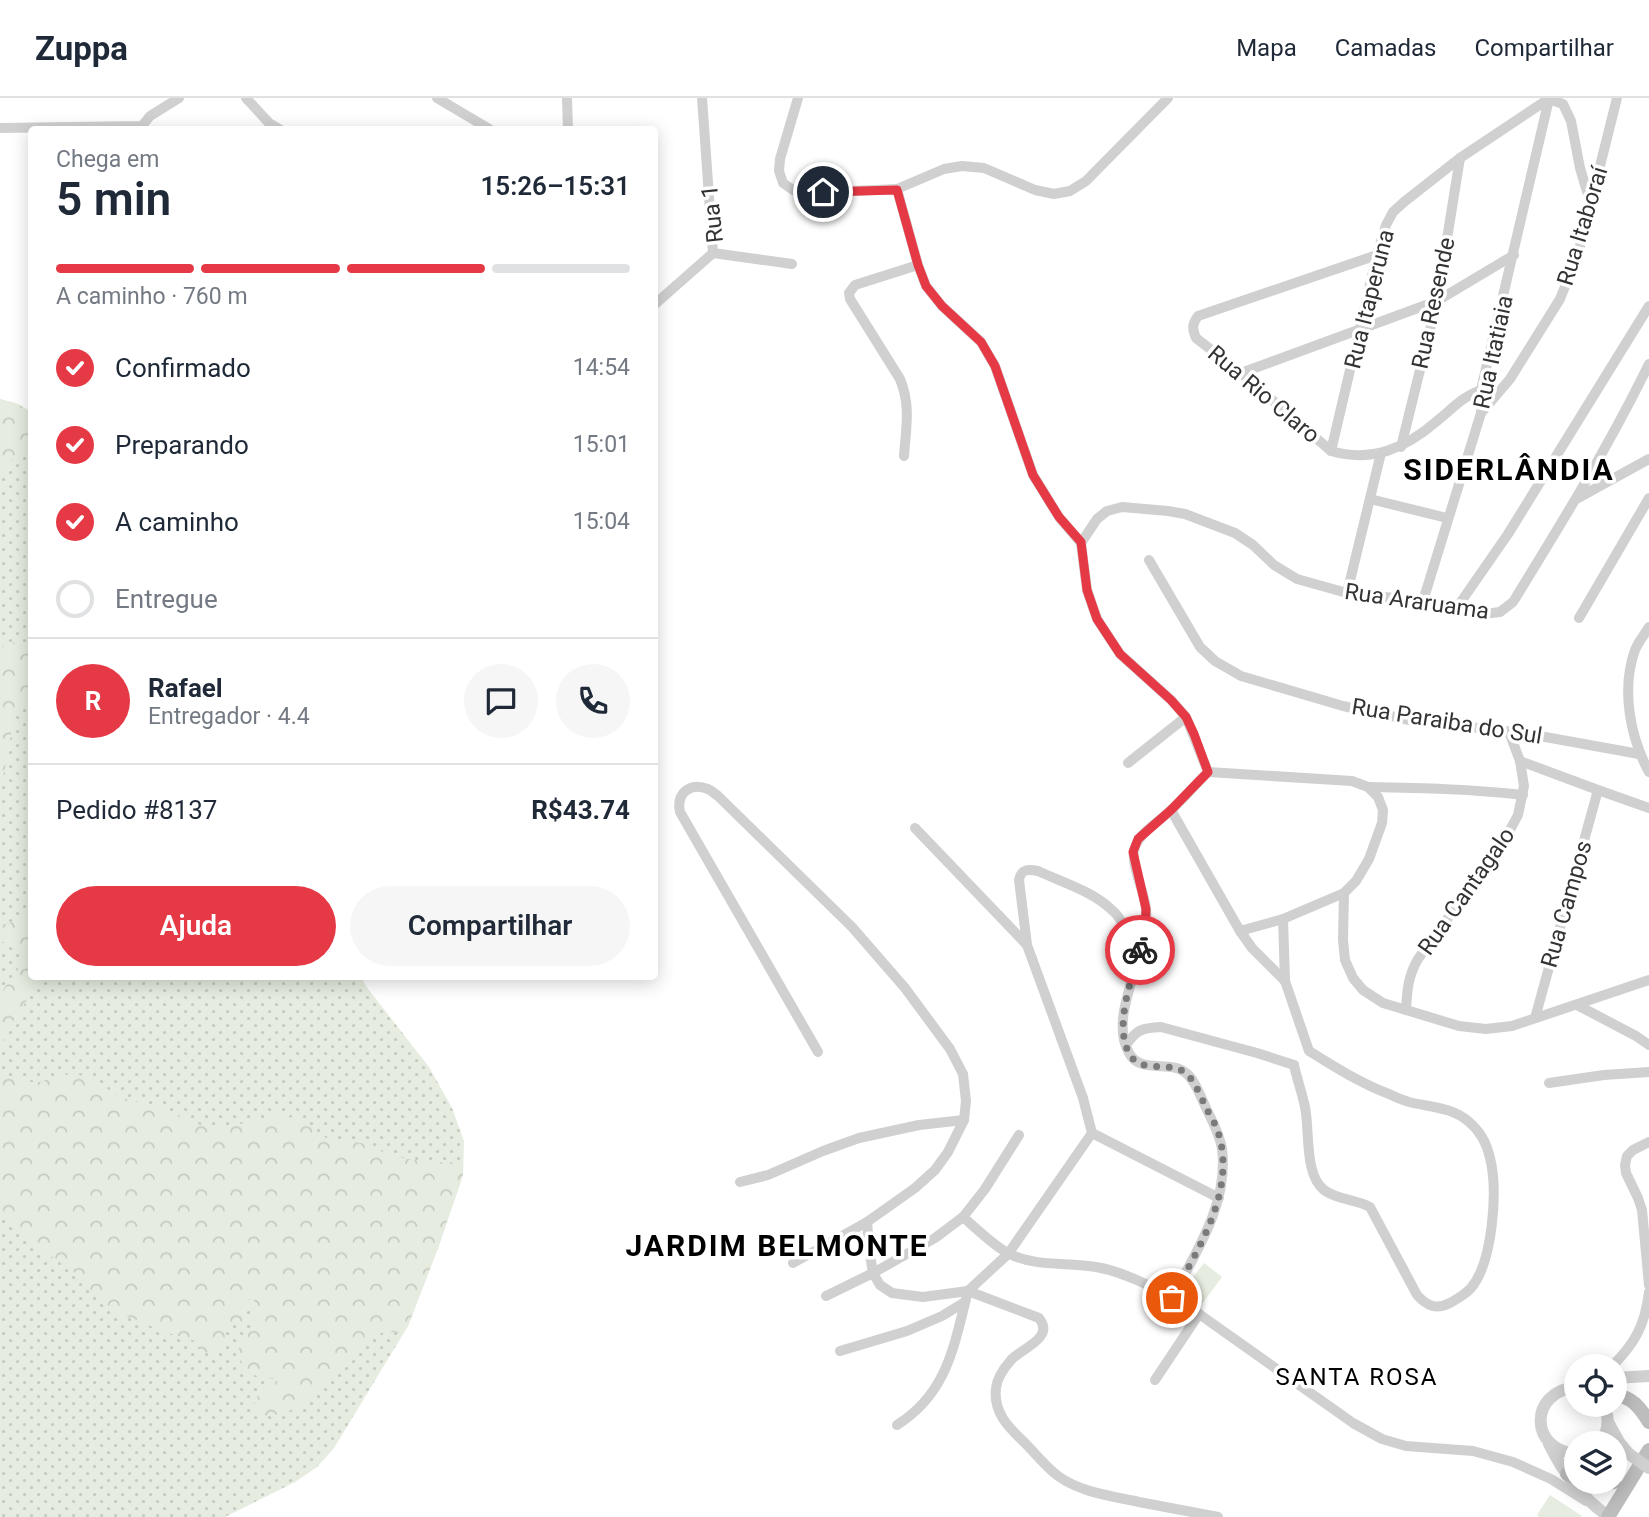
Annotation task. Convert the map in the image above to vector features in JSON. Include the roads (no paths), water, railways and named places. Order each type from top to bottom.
[{"type":"main road","points":[[1627,1398],[1633,1401],[1649,1422]]},
{"type":"main road","points":[[1604,1514],[1649,1450]]},
{"type":"main road","points":[[1627,1478],[1632,1477]]},
{"type":"street","points":[[246,98],[269,126]]},
{"type":"street","points":[[437,98],[484,126]]},
{"type":"street","points":[[567,98],[568,126]]},
{"type":"street","name":"Rua 1","points":[[702,98],[713,253],[792,264]]},
{"type":"street","points":[[798,98],[779,171],[783,183],[793,190],[809,193],[897,190],[944,169],[962,166],[984,168],[1035,190],[1055,194],[1070,191],[1086,181],[1168,98]]},
{"type":"street","name":"Rua Itaboraí","points":[[1481,413],[1510,379],[1560,299],[1578,254],[1618,98]]},
{"type":"street","points":[[143,126],[150,116],[175,99]]},
{"type":"street","points":[[1543,100],[1563,104],[1571,121],[1580,168],[1591,205]]},
{"type":"street","name":"Rua Itaperuna","points":[[1331,451],[1377,254],[1393,212],[1460,158],[1543,100]]},
{"type":"street","name":"Rua Itatiaia","points":[[1423,601],[1481,413],[1482,390],[1514,254],[1543,100]]},
{"type":"street","points":[[0,128],[28,128]]},
{"type":"street","name":"Rua Resende","points":[[1401,447],[1437,301],[1460,158]]},
{"type":"street","points":[[897,190],[926,286],[942,306],[981,342],[995,366],[1033,475],[1059,517],[1081,542],[1087,590],[1097,619],[1120,654],[1186,717],[1208,772]]},
{"type":"street","points":[[658,301],[713,253]]},
{"type":"street","name":"Rua Rio Claro","points":[[1377,254],[1198,316],[1193,323],[1196,338],[1331,451],[1345,455],[1364,456],[1401,447],[1435,423],[1464,397],[1482,390]]},
{"type":"street","points":[[1241,373],[1437,301],[1514,254]]},
{"type":"street","points":[[904,456],[908,409],[905,393],[900,379],[850,299],[849,293],[855,285],[918,265]]},
{"type":"street","points":[[1456,609],[1508,534],[1649,306]]},
{"type":"street","name":"Rua Araruama","points":[[1081,542],[1097,519],[1107,511],[1122,507],[1185,514],[1235,533],[1253,545],[1274,565],[1297,579],[1347,593],[1423,601],[1484,614],[1500,611],[1513,601],[1576,500],[1649,364]]},
{"type":"street","points":[[1347,593],[1381,453]]},
{"type":"street","points":[[1576,500],[1649,458]]},
{"type":"street","points":[[1579,618],[1649,498]]},
{"type":"street","points":[[1370,499],[1447,519]]},
{"type":"street","name":"Rua Paraiba do Sul","points":[[1149,560],[1200,647],[1214,662],[1241,676],[1343,706],[1414,721],[1549,737],[1639,754]]},
{"type":"street","points":[[1649,627],[1636,649],[1628,682],[1631,718],[1639,754],[1649,772]]},
{"type":"street","points":[[1128,763],[1186,717]]},
{"type":"street","name":"Rua Cantagalo","points":[[1406,1010],[1411,971],[1503,843],[1518,815],[1524,786],[1520,761],[1509,732]]},
{"type":"street","points":[[1520,761],[1649,808]]},
{"type":"street","points":[[1172,1298],[1213,1218],[1219,1198],[1222,1151],[1217,1131],[1194,1082],[1186,1072],[1175,1068],[1142,1065],[1129,1054],[1126,1045],[1123,1014],[1145,933],[1146,909],[1133,852],[1138,839],[1208,772],[1352,781],[1368,787],[1523,795]]},
{"type":"street","points":[[1240,931],[1283,919],[1344,893],[1356,881],[1382,824],[1383,810],[1378,797],[1368,787]]},
{"type":"street","points":[[793,1264],[867,1222],[915,1188],[935,1170],[948,1152],[964,1120],[966,1101],[962,1074],[950,1049],[905,988],[852,927],[718,796],[708,789],[688,790],[681,794],[678,803],[680,812],[818,1052]]},
{"type":"street","name":"Rua Campos","points":[[1535,1018],[1598,790]]},
{"type":"street","points":[[1171,810],[1240,931],[1252,948],[1285,981]]},
{"type":"street","points":[[915,828],[1027,945]]},
{"type":"street","points":[[1138,959],[1126,930],[1114,911],[1092,896],[1031,870],[1020,875],[1027,945],[1083,1098],[1093,1133],[1219,1198]]},
{"type":"street","points":[[1344,893],[1345,960],[1353,978],[1363,990],[1382,1003],[1459,1026],[1486,1029],[1511,1026],[1649,980]]},
{"type":"street","points":[[1283,919],[1285,981],[1309,1051],[1385,1093],[1409,1102],[1450,1111],[1467,1119],[1481,1134],[1490,1158],[1494,1196],[1493,1229],[1481,1271],[1472,1287],[1462,1296],[1445,1305],[1436,1307],[1426,1304],[1417,1295],[1370,1206],[1336,1196],[1325,1191],[1317,1182],[1313,1172],[1305,1108],[1294,1065]]},
{"type":"street","points":[[1577,1005],[1649,1045]]},
{"type":"street","points":[[1126,1045],[1139,1030],[1161,1027],[1294,1065]]},
{"type":"street","points":[[1294,1065],[1309,1051]]},
{"type":"street","points":[[1549,1083],[1649,1072]]},
{"type":"street","points":[[740,1182],[768,1175],[859,1138],[919,1125],[964,1120]]},
{"type":"street","points":[[840,1351],[907,1331],[942,1316],[966,1296],[1008,1254],[1093,1133]]},
{"type":"street","points":[[826,1296],[935,1238],[963,1217],[985,1189],[1019,1135]]},
{"type":"street","points":[[1649,1142],[1633,1150],[1627,1156],[1625,1165],[1626,1174],[1647,1222],[1645,1247],[1649,1284]]},
{"type":"street","points":[[963,1217],[1008,1254],[1022,1259],[1072,1263],[1116,1271],[1172,1298],[1199,1314],[1353,1423],[1382,1439],[1406,1446],[1473,1451],[1513,1462],[1551,1479],[1604,1514]]},
{"type":"street","points":[[867,1222],[873,1273],[880,1284],[892,1293],[923,1297],[966,1296],[1039,1318],[1044,1329],[1042,1336],[1012,1359],[1002,1371],[996,1386],[996,1400],[1000,1415],[1013,1432],[1058,1476],[1082,1489],[1218,1517]]},
{"type":"street","points":[[1622,1354],[1637,1335],[1646,1314],[1649,1292]]},
{"type":"street","points":[[897,1425],[922,1406],[942,1377],[966,1296]]},
{"type":"street","points":[[1155,1380],[1199,1314]]},
{"type":"street","points":[[1627,1377],[1649,1376]]},
{"type":"street","points":[[1564,1389],[1547,1400],[1540,1421],[1542,1432],[1557,1461],[1564,1468]]},
{"type":"street","points":[[1606,1431],[1607,1417]]},
{"type":"street","points":[[1608,1422],[1613,1431]]},
{"type":"street","points":[[1548,1442],[1564,1453]]},
{"type":"street","points":[[1627,1455],[1649,1468]]},
{"type":"street","points":[[1587,1494],[1604,1514]]},
{"type":"district","name":"SIDERLÂNDIA","points":[[1509,470]]},
{"type":"district","name":"JARDIM BELMONTE","points":[[777,1246]]},
{"type":"district","name":"SANTA ROSA","points":[[1357,1377]]}]
